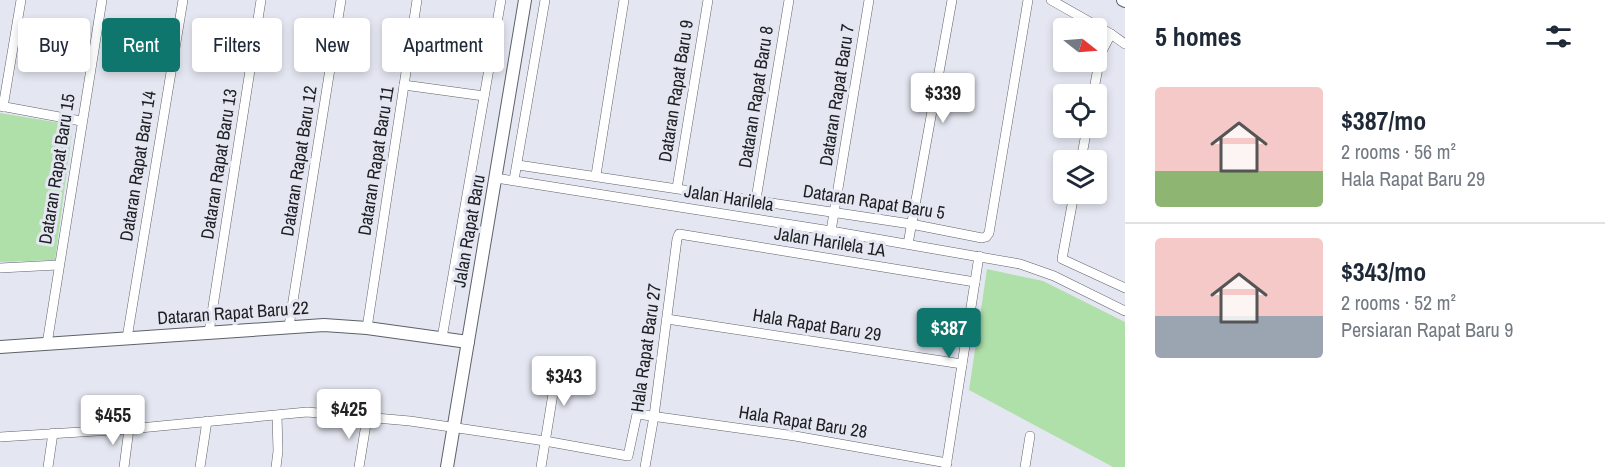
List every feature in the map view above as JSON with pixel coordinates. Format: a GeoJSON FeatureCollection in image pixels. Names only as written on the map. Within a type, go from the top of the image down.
{"type":"FeatureCollection","features":[{"type":"Feature","properties":{"kind":"street"},"geometry":{"type":"LineString","coordinates":[[21,0],[2,107],[81,121]]}},
{"type":"Feature","properties":{"kind":"street","name":"Dataran Rapat Baru 15"},"geometry":{"type":"LineString","coordinates":[[47,344],[102,0]]}},
{"type":"Feature","properties":{"kind":"street","name":"Dataran Rapat Baru 14"},"geometry":{"type":"LineString","coordinates":[[127,338],[183,0]]}},
{"type":"Feature","properties":{"kind":"street","name":"Dataran Rapat Baru 13"},"geometry":{"type":"LineString","coordinates":[[209,332],[261,0]]}},
{"type":"Feature","properties":{"kind":"street","name":"Dataran Rapat Baru 12"},"geometry":{"type":"LineString","coordinates":[[289,326],[341,0]]}},
{"type":"Feature","properties":{"kind":"street","name":"Dataran Rapat Baru 11"},"geometry":{"type":"LineString","coordinates":[[367,328],[417,0]]}},
{"type":"Feature","properties":{"kind":"street"},"geometry":{"type":"LineString","coordinates":[[442,338],[501,0]]}},
{"type":"Feature","properties":{"kind":"street","name":"Jalan Rapat Baru"},"geometry":{"type":"LineString","coordinates":[[447,467],[525,0]]}},
{"type":"Feature","properties":{"kind":"street","name":"Jalan Rapat Baru"},"geometry":{"type":"LineString","coordinates":[[514,180],[545,0]]}},
{"type":"Feature","properties":{"kind":"street"},"geometry":{"type":"LineString","coordinates":[[596,175],[624,0]]}},
{"type":"Feature","properties":{"kind":"street","name":"Dataran Rapat Baru 9"},"geometry":{"type":"LineString","coordinates":[[677,188],[708,0]]}},
{"type":"Feature","properties":{"kind":"street","name":"Dataran Rapat Baru 8"},"geometry":{"type":"LineString","coordinates":[[756,200],[789,0]]}},
{"type":"Feature","properties":{"kind":"street","name":"Dataran Rapat Baru 7"},"geometry":{"type":"LineString","coordinates":[[831,231],[869,0]]}},
{"type":"Feature","properties":{"kind":"street"},"geometry":{"type":"LineString","coordinates":[[908,244],[952,0]]}},
{"type":"Feature","properties":{"kind":"street","name":"Dataran Rapat Baru 5"},"geometry":{"type":"LineString","coordinates":[[518,165],[596,175],[986,237],[989,233],[1028,0]]}},
{"type":"Feature","properties":{"kind":"street"},"geometry":{"type":"LineString","coordinates":[[1051,0],[1125,44]]}},
{"type":"Feature","properties":{"kind":"street"},"geometry":{"type":"LineString","coordinates":[[1095,84],[1101,53],[1111,34]]}},
{"type":"Feature","properties":{"kind":"street"},"geometry":{"type":"LineString","coordinates":[[404,85],[484,96]]}},
{"type":"Feature","properties":{"kind":"street","name":"Jalan Harilela"},"geometry":{"type":"LineString","coordinates":[[496,178],[831,231],[1020,264],[1054,276],[1125,311]]}},
{"type":"Feature","properties":{"kind":"street"},"geometry":{"type":"LineString","coordinates":[[1072,204],[1062,259],[1125,288]]}},
{"type":"Feature","properties":{"kind":"street","name":"Jalan Harilela 1A"},"geometry":{"type":"LineString","coordinates":[[679,234],[975,282]]}},
{"type":"Feature","properties":{"kind":"street","name":"Hala Rapat Baru 27"},"geometry":{"type":"LineString","coordinates":[[645,467],[679,234]]}},
{"type":"Feature","properties":{"kind":"street"},"geometry":{"type":"LineString","coordinates":[[947,465],[979,256]]}},
{"type":"Feature","properties":{"kind":"street"},"geometry":{"type":"LineString","coordinates":[[0,268],[58,266]]}},
{"type":"Feature","properties":{"kind":"street","name":"Hala Rapat Baru 29"},"geometry":{"type":"LineString","coordinates":[[667,319],[962,364]]}},
{"type":"Feature","properties":{"kind":"street","name":"Dataran Rapat Baru 22"},"geometry":{"type":"LineString","coordinates":[[0,347],[324,325],[367,328],[468,342]]}},
{"type":"Feature","properties":{"kind":"street"},"geometry":{"type":"LineString","coordinates":[[541,467],[556,369]]}},
{"type":"Feature","properties":{"kind":"street"},"geometry":{"type":"LineString","coordinates":[[0,437],[129,429],[307,412],[454,427],[628,456]]}},
{"type":"Feature","properties":{"kind":"street"},"geometry":{"type":"LineString","coordinates":[[627,467],[636,416],[640,414],[654,416]]}},
{"type":"Feature","properties":{"kind":"street"},"geometry":{"type":"LineString","coordinates":[[276,467],[277,416]]}},
{"type":"Feature","properties":{"kind":"street","name":"Hala Rapat Baru 28"},"geometry":{"type":"LineString","coordinates":[[654,416],[795,436],[947,465]]}},
{"type":"Feature","properties":{"kind":"street"},"geometry":{"type":"LineString","coordinates":[[359,467],[367,418]]}},
{"type":"Feature","properties":{"kind":"street"},"geometry":{"type":"LineString","coordinates":[[200,467],[207,421]]}},
{"type":"Feature","properties":{"kind":"street"},"geometry":{"type":"LineString","coordinates":[[124,467],[129,429]]}},
{"type":"Feature","properties":{"kind":"street"},"geometry":{"type":"LineString","coordinates":[[48,467],[53,433]]}},
{"type":"Feature","properties":{"kind":"street"},"geometry":{"type":"LineString","coordinates":[[1025,467],[1030,436]]}},
{"type":"Feature","properties":{"kind":"green space"},"geometry":{"type":"Polygon","coordinates":[[[0,113],[73,125],[55,260],[0,262],[0,113]]]}},
{"type":"Feature","properties":{"kind":"green space"},"geometry":{"type":"Polygon","coordinates":[[[987,269],[1043,281],[1125,322],[1125,467],[1113,467],[969,390],[987,269]]]}}]}
